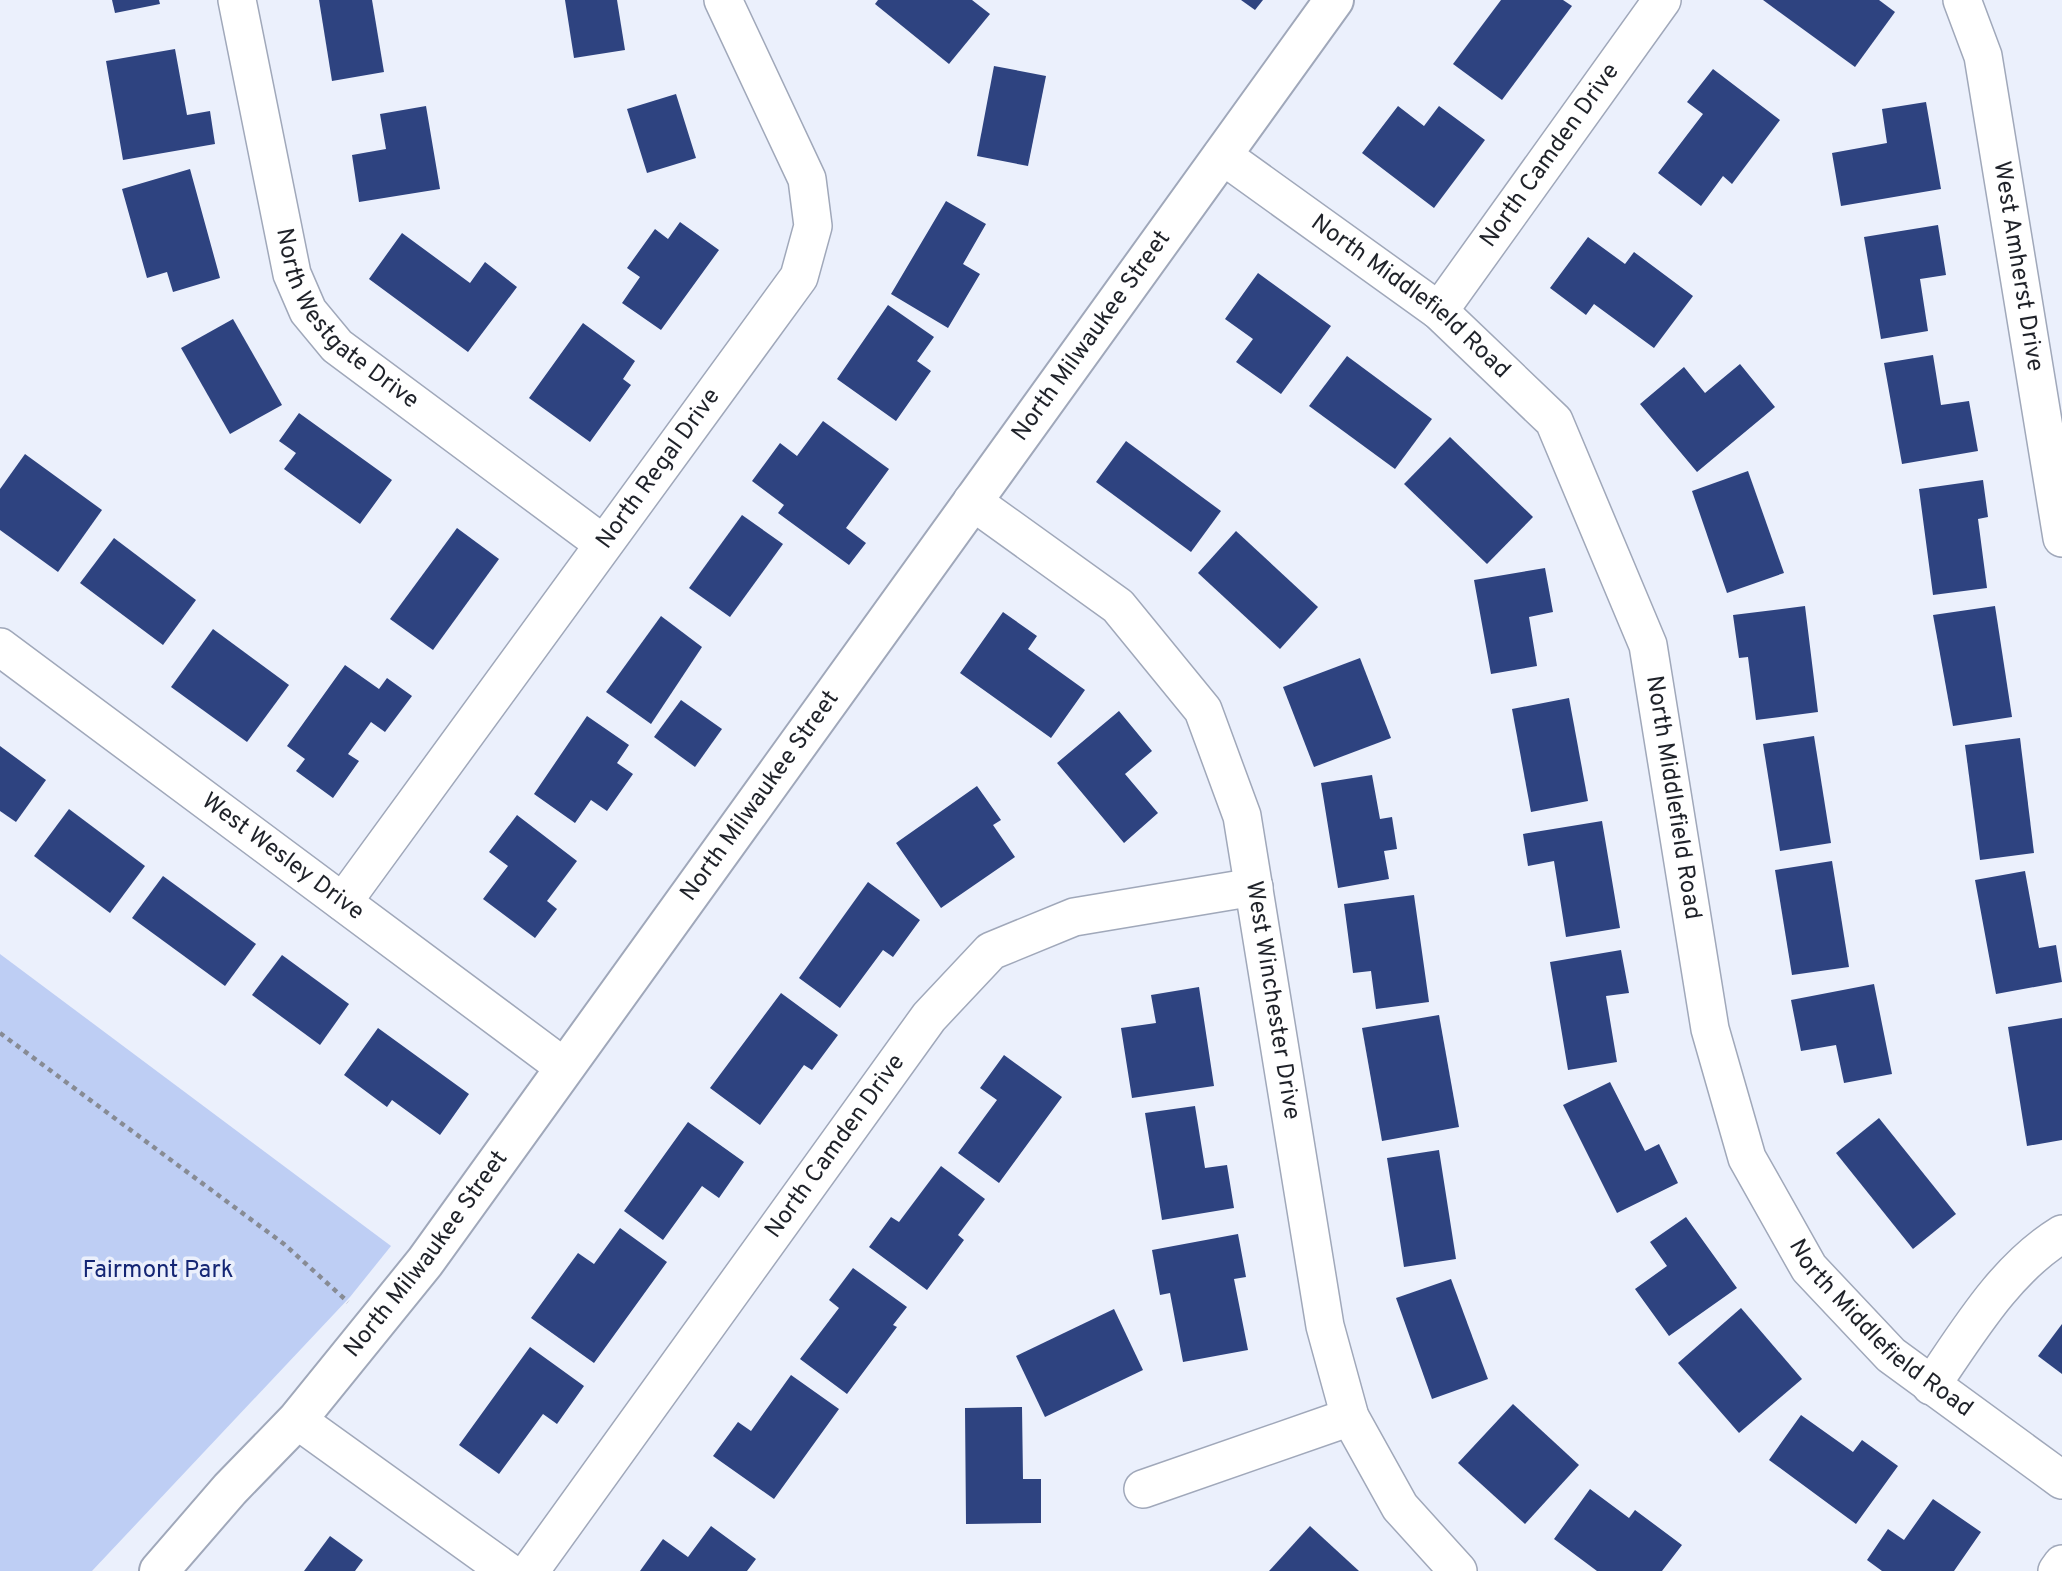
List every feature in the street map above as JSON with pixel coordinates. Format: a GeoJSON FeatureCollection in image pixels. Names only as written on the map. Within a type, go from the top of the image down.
{"type":"FeatureCollection","features":[{"type":"Feature","properties":{"kind":"main road","name":"North Milwaukee Street"},"geometry":{"type":"LineString","coordinates":[[159,1571],[230,1489],[297,1420],[425,1262],[1334,0]]}},
{"type":"Feature","properties":{"kind":"street","name":"North Westgate Drive"},"geometry":{"type":"LineString","coordinates":[[237,0],[292,274],[308,310],[337,346],[602,543]]}},
{"type":"Feature","properties":{"kind":"street","name":"North Regal Drive"},"geometry":{"type":"LineString","coordinates":[[343,902],[799,276],[813,226],[807,179],[723,0]]}},
{"type":"Feature","properties":{"kind":"street","name":"North Camden Drive"},"geometry":{"type":"LineString","coordinates":[[1439,311],[1662,0]]}},
{"type":"Feature","properties":{"kind":"street","name":"West Amherst Drive"},"geometry":{"type":"LineString","coordinates":[[1962,0],[1983,56],[2062,537]]}},
{"type":"Feature","properties":{"kind":"street","name":"North Middlefield Road"},"geometry":{"type":"LineString","coordinates":[[1222,155],[1439,311],[1554,421],[1648,645],[1710,1029],[1747,1158],[1809,1268],[1891,1355],[2062,1480]]}},
{"type":"Feature","properties":{"kind":"street","name":"West Winchester Drive"},"geometry":{"type":"LineString","coordinates":[[972,501],[1118,606],[1203,710],[1242,816],[1325,1326],[1350,1417],[1400,1507],[1458,1571]]}},
{"type":"Feature","properties":{"kind":"street","name":"West Wesley Drive"},"geometry":{"type":"LineString","coordinates":[[0,647],[564,1067]]}},
{"type":"Feature","properties":{"kind":"street","name":"North Camden Drive"},"geometry":{"type":"LineString","coordinates":[[530,1571],[929,1017],[991,951],[1074,917],[1254,887]]}},
{"type":"Feature","properties":{"kind":"street"},"geometry":{"type":"LineString","coordinates":[[1931,1386],[1996,1294],[2045,1245],[2062,1234]]}},
{"type":"Feature","properties":{"kind":"street"},"geometry":{"type":"LineString","coordinates":[[1143,1489],[1350,1417]]}},
{"type":"Feature","properties":{"kind":"street"},"geometry":{"type":"LineString","coordinates":[[297,1420],[508,1571]]}},
{"type":"Feature","properties":{"kind":"street"},"geometry":{"type":"LineString","coordinates":[[2057,1571],[2062,1564]]}},
{"type":"Feature","properties":{"kind":"path"},"geometry":{"type":"LineString","coordinates":[[0,1033],[284,1244],[351,1305]]}},
{"type":"Feature","properties":{"kind":"green space","name":"Fairmont Park"},"geometry":{"type":"Polygon","coordinates":[[[0,954],[391,1246],[350,1297],[92,1571],[0,1571],[0,954]]]}},
{"type":"Feature","properties":{"kind":"building"},"geometry":{"type":"Polygon","coordinates":[[[112,0],[159,0],[160,4],[115,13],[112,0]]]}},
{"type":"Feature","properties":{"kind":"building"},"geometry":{"type":"Polygon","coordinates":[[[319,0],[372,0],[384,72],[332,81],[319,0]]]}},
{"type":"Feature","properties":{"kind":"building"},"geometry":{"type":"Polygon","coordinates":[[[565,0],[617,0],[625,50],[574,58],[565,0]]]}},
{"type":"Feature","properties":{"kind":"building"},"geometry":{"type":"Polygon","coordinates":[[[878,0],[972,0],[990,14],[949,64],[875,4],[878,0]]]}},
{"type":"Feature","properties":{"kind":"building"},"geometry":{"type":"Polygon","coordinates":[[[1241,0],[1263,0],[1255,10],[1241,0]]]}},
{"type":"Feature","properties":{"kind":"building"},"geometry":{"type":"Polygon","coordinates":[[[1501,0],[1563,0],[1572,6],[1502,100],[1453,64],[1501,0]]]}},
{"type":"Feature","properties":{"kind":"building"},"geometry":{"type":"Polygon","coordinates":[[[1763,0],[1879,0],[1895,12],[1855,67],[1763,0]]]}},
{"type":"Feature","properties":{"kind":"building"},"geometry":{"type":"Polygon","coordinates":[[[175,49],[187,115],[210,111],[215,144],[123,160],[106,61],[175,49]]]}},
{"type":"Feature","properties":{"kind":"building"},"geometry":{"type":"Polygon","coordinates":[[[994,66],[1046,76],[1028,166],[977,156],[994,66]]]}},
{"type":"Feature","properties":{"kind":"building"},"geometry":{"type":"Polygon","coordinates":[[[1713,69],[1780,120],[1732,184],[1723,176],[1701,206],[1658,173],[1703,114],[1687,102],[1713,69]]]}},
{"type":"Feature","properties":{"kind":"building"},"geometry":{"type":"Polygon","coordinates":[[[676,94],[696,158],[647,173],[627,109],[676,94]]]}},
{"type":"Feature","properties":{"kind":"building"},"geometry":{"type":"Polygon","coordinates":[[[1926,102],[1941,189],[1841,206],[1832,153],[1887,143],[1882,109],[1926,102]]]}},
{"type":"Feature","properties":{"kind":"building"},"geometry":{"type":"Polygon","coordinates":[[[426,106],[440,189],[359,202],[352,155],[386,149],[380,114],[426,106]]]}},
{"type":"Feature","properties":{"kind":"building"},"geometry":{"type":"Polygon","coordinates":[[[1398,106],[1424,126],[1439,106],[1485,140],[1434,208],[1362,153],[1398,106]]]}},
{"type":"Feature","properties":{"kind":"building"},"geometry":{"type":"Polygon","coordinates":[[[190,169],[220,278],[173,292],[167,272],[147,278],[122,189],[190,169]]]}},
{"type":"Feature","properties":{"kind":"building"},"geometry":{"type":"Polygon","coordinates":[[[946,201],[986,224],[963,264],[980,274],[948,328],[891,294],[946,201]]]}},
{"type":"Feature","properties":{"kind":"building"},"geometry":{"type":"Polygon","coordinates":[[[680,222],[719,250],[661,330],[622,303],[640,277],[627,268],[655,229],[668,239],[680,222]]]}},
{"type":"Feature","properties":{"kind":"building"},"geometry":{"type":"Polygon","coordinates":[[[1938,225],[1946,275],[1920,279],[1928,331],[1881,339],[1864,237],[1938,225]]]}},
{"type":"Feature","properties":{"kind":"building"},"geometry":{"type":"Polygon","coordinates":[[[402,233],[470,283],[485,262],[517,287],[468,352],[369,279],[402,233]]]}},
{"type":"Feature","properties":{"kind":"building"},"geometry":{"type":"Polygon","coordinates":[[[1588,237],[1625,264],[1634,252],[1693,296],[1654,348],[1594,304],[1586,315],[1550,288],[1588,237]]]}},
{"type":"Feature","properties":{"kind":"building"},"geometry":{"type":"Polygon","coordinates":[[[1258,273],[1331,326],[1281,394],[1236,362],[1253,339],[1225,319],[1258,273]]]}},
{"type":"Feature","properties":{"kind":"building"},"geometry":{"type":"Polygon","coordinates":[[[888,305],[934,337],[917,361],[931,371],[896,421],[837,379],[888,305]]]}},
{"type":"Feature","properties":{"kind":"building"},"geometry":{"type":"Polygon","coordinates":[[[233,319],[282,405],[230,434],[181,348],[233,319]]]}},
{"type":"Feature","properties":{"kind":"building"},"geometry":{"type":"Polygon","coordinates":[[[583,323],[635,361],[623,379],[631,385],[590,442],[529,398],[583,323]]]}},
{"type":"Feature","properties":{"kind":"building"},"geometry":{"type":"Polygon","coordinates":[[[1933,355],[1941,405],[1969,401],[1978,451],[1902,464],[1884,363],[1933,355]]]}},
{"type":"Feature","properties":{"kind":"building"},"geometry":{"type":"Polygon","coordinates":[[[1347,356],[1432,419],[1395,469],[1309,406],[1347,356]]]}},
{"type":"Feature","properties":{"kind":"building"},"geometry":{"type":"Polygon","coordinates":[[[1740,364],[1775,407],[1697,472],[1640,404],[1684,367],[1705,393],[1740,364]]]}},
{"type":"Feature","properties":{"kind":"building"},"geometry":{"type":"Polygon","coordinates":[[[299,413],[392,480],[360,524],[284,469],[296,453],[279,441],[299,413]]]}},
{"type":"Feature","properties":{"kind":"building"},"geometry":{"type":"Polygon","coordinates":[[[823,421],[889,469],[846,528],[866,543],[849,565],[778,513],[784,505],[752,481],[780,443],[797,456],[823,421]]]}},
{"type":"Feature","properties":{"kind":"building"},"geometry":{"type":"Polygon","coordinates":[[[1450,437],[1533,517],[1487,564],[1404,484],[1450,437]]]}},
{"type":"Feature","properties":{"kind":"building"},"geometry":{"type":"Polygon","coordinates":[[[1126,441],[1221,511],[1191,552],[1096,482],[1126,441]]]}},
{"type":"Feature","properties":{"kind":"building"},"geometry":{"type":"Polygon","coordinates":[[[25,454],[102,510],[58,572],[0,530],[0,489],[25,454]]]}},
{"type":"Feature","properties":{"kind":"building"},"geometry":{"type":"Polygon","coordinates":[[[1748,471],[1784,573],[1727,593],[1692,491],[1748,471]]]}},
{"type":"Feature","properties":{"kind":"building"},"geometry":{"type":"Polygon","coordinates":[[[1983,480],[1988,517],[1978,519],[1987,588],[1933,595],[1919,489],[1983,480]]]}},
{"type":"Feature","properties":{"kind":"building"},"geometry":{"type":"Polygon","coordinates":[[[742,515],[783,544],[730,617],[689,588],[742,515]]]}},
{"type":"Feature","properties":{"kind":"building"},"geometry":{"type":"Polygon","coordinates":[[[457,528],[499,559],[433,650],[390,619],[457,528]]]}},
{"type":"Feature","properties":{"kind":"building"},"geometry":{"type":"Polygon","coordinates":[[[1236,531],[1318,607],[1280,649],[1198,573],[1236,531]]]}},
{"type":"Feature","properties":{"kind":"building"},"geometry":{"type":"Polygon","coordinates":[[[114,538],[196,600],[163,645],[80,583],[114,538]]]}},
{"type":"Feature","properties":{"kind":"building"},"geometry":{"type":"Polygon","coordinates":[[[1545,568],[1553,612],[1529,617],[1537,666],[1491,674],[1474,580],[1545,568]]]}},
{"type":"Feature","properties":{"kind":"building"},"geometry":{"type":"Polygon","coordinates":[[[1805,606],[1818,712],[1756,720],[1748,657],[1739,658],[1733,615],[1805,606]]]}},
{"type":"Feature","properties":{"kind":"building"},"geometry":{"type":"Polygon","coordinates":[[[1995,606],[2012,717],[1953,726],[1933,615],[1995,606]]]}},
{"type":"Feature","properties":{"kind":"building"},"geometry":{"type":"Polygon","coordinates":[[[1003,612],[1037,636],[1028,649],[1085,690],[1051,738],[960,673],[1003,612]]]}},
{"type":"Feature","properties":{"kind":"building"},"geometry":{"type":"Polygon","coordinates":[[[661,616],[702,647],[651,724],[606,692],[661,616]]]}},
{"type":"Feature","properties":{"kind":"building"},"geometry":{"type":"Polygon","coordinates":[[[213,629],[289,685],[247,742],[171,687],[213,629]]]}},
{"type":"Feature","properties":{"kind":"building"},"geometry":{"type":"Polygon","coordinates":[[[1360,658],[1391,738],[1314,767],[1283,687],[1360,658]]]}},
{"type":"Feature","properties":{"kind":"building"},"geometry":{"type":"Polygon","coordinates":[[[345,665],[379,689],[387,678],[412,696],[385,732],[371,722],[348,754],[359,761],[333,798],[296,771],[305,759],[287,746],[345,665]]]}},
{"type":"Feature","properties":{"kind":"building"},"geometry":{"type":"Polygon","coordinates":[[[1569,698],[1588,801],[1531,812],[1512,709],[1569,698]]]}},
{"type":"Feature","properties":{"kind":"building"},"geometry":{"type":"Polygon","coordinates":[[[681,700],[722,729],[695,767],[654,737],[681,700]]]}},
{"type":"Feature","properties":{"kind":"building"},"geometry":{"type":"Polygon","coordinates":[[[1119,711],[1152,751],[1125,774],[1158,813],[1124,843],[1057,763],[1119,711]]]}},
{"type":"Feature","properties":{"kind":"building"},"geometry":{"type":"Polygon","coordinates":[[[587,716],[629,745],[617,763],[633,774],[607,811],[591,800],[575,823],[534,794],[587,716]]]}},
{"type":"Feature","properties":{"kind":"building"},"geometry":{"type":"Polygon","coordinates":[[[1814,736],[1831,843],[1780,851],[1763,744],[1814,736]]]}},
{"type":"Feature","properties":{"kind":"building"},"geometry":{"type":"Polygon","coordinates":[[[2020,738],[2034,853],[1980,860],[1965,745],[2020,738]]]}},
{"type":"Feature","properties":{"kind":"building"},"geometry":{"type":"Polygon","coordinates":[[[0,746],[46,780],[16,822],[0,811],[0,746]]]}},
{"type":"Feature","properties":{"kind":"building"},"geometry":{"type":"Polygon","coordinates":[[[1372,775],[1380,819],[1392,817],[1397,849],[1384,851],[1389,879],[1338,888],[1321,783],[1372,775]]]}},
{"type":"Feature","properties":{"kind":"building"},"geometry":{"type":"Polygon","coordinates":[[[977,786],[1001,820],[993,825],[1015,857],[941,908],[896,843],[977,786]]]}},
{"type":"Feature","properties":{"kind":"building"},"geometry":{"type":"Polygon","coordinates":[[[69,809],[145,866],[110,913],[34,856],[69,809]]]}},
{"type":"Feature","properties":{"kind":"building"},"geometry":{"type":"Polygon","coordinates":[[[517,815],[577,861],[547,901],[557,909],[535,938],[483,899],[508,866],[489,852],[517,815]]]}},
{"type":"Feature","properties":{"kind":"building"},"geometry":{"type":"Polygon","coordinates":[[[1602,821],[1620,928],[1566,937],[1554,861],[1528,866],[1523,834],[1602,821]]]}},
{"type":"Feature","properties":{"kind":"building"},"geometry":{"type":"Polygon","coordinates":[[[1832,861],[1849,967],[1792,975],[1775,870],[1832,861]]]}},
{"type":"Feature","properties":{"kind":"building"},"geometry":{"type":"Polygon","coordinates":[[[2025,871],[2039,948],[2056,945],[2062,982],[1996,994],[1975,880],[2025,871]]]}},
{"type":"Feature","properties":{"kind":"building"},"geometry":{"type":"Polygon","coordinates":[[[163,876],[256,944],[225,986],[132,918],[163,876]]]}},
{"type":"Feature","properties":{"kind":"building"},"geometry":{"type":"Polygon","coordinates":[[[868,882],[920,920],[893,957],[883,950],[840,1008],[799,978],[868,882]]]}},
{"type":"Feature","properties":{"kind":"building"},"geometry":{"type":"Polygon","coordinates":[[[1414,895],[1429,1002],[1376,1009],[1371,971],[1353,973],[1344,904],[1414,895]]]}},
{"type":"Feature","properties":{"kind":"building"},"geometry":{"type":"Polygon","coordinates":[[[1621,950],[1629,993],[1606,996],[1617,1062],[1568,1070],[1550,962],[1621,950]]]}},
{"type":"Feature","properties":{"kind":"building"},"geometry":{"type":"Polygon","coordinates":[[[282,955],[349,1004],[320,1045],[252,995],[282,955]]]}},
{"type":"Feature","properties":{"kind":"building"},"geometry":{"type":"Polygon","coordinates":[[[1874,984],[1892,1074],[1844,1083],[1836,1045],[1801,1051],[1791,1000],[1874,984]]]}},
{"type":"Feature","properties":{"kind":"building"},"geometry":{"type":"Polygon","coordinates":[[[1199,987],[1214,1086],[1132,1098],[1121,1028],[1156,1023],[1151,995],[1199,987]]]}},
{"type":"Feature","properties":{"kind":"building"},"geometry":{"type":"Polygon","coordinates":[[[781,993],[838,1035],[812,1070],[804,1065],[760,1125],[710,1088],[781,993]]]}},
{"type":"Feature","properties":{"kind":"building"},"geometry":{"type":"Polygon","coordinates":[[[1439,1015],[1459,1127],[1382,1141],[1362,1028],[1439,1015]]]}},
{"type":"Feature","properties":{"kind":"building"},"geometry":{"type":"Polygon","coordinates":[[[2062,1018],[2062,1140],[2027,1146],[2008,1027],[2062,1018]]]}},
{"type":"Feature","properties":{"kind":"building"},"geometry":{"type":"Polygon","coordinates":[[[378,1028],[469,1094],[440,1135],[392,1100],[387,1107],[344,1075],[378,1028]]]}},
{"type":"Feature","properties":{"kind":"building"},"geometry":{"type":"Polygon","coordinates":[[[1004,1055],[1062,1097],[999,1183],[958,1153],[997,1100],[980,1088],[1004,1055]]]}},
{"type":"Feature","properties":{"kind":"building"},"geometry":{"type":"Polygon","coordinates":[[[1610,1082],[1645,1151],[1659,1144],[1678,1183],[1617,1213],[1563,1105],[1610,1082]]]}},
{"type":"Feature","properties":{"kind":"building"},"geometry":{"type":"Polygon","coordinates":[[[1195,1106],[1205,1168],[1227,1165],[1234,1208],[1162,1220],[1145,1113],[1195,1106]]]}},
{"type":"Feature","properties":{"kind":"building"},"geometry":{"type":"Polygon","coordinates":[[[1879,1118],[1956,1214],[1913,1249],[1836,1153],[1879,1118]]]}},
{"type":"Feature","properties":{"kind":"building"},"geometry":{"type":"Polygon","coordinates":[[[688,1122],[744,1162],[719,1198],[702,1186],[663,1240],[624,1211],[688,1122]]]}},
{"type":"Feature","properties":{"kind":"building"},"geometry":{"type":"Polygon","coordinates":[[[1439,1150],[1456,1259],[1404,1267],[1387,1158],[1439,1150]]]}},
{"type":"Feature","properties":{"kind":"building"},"geometry":{"type":"Polygon","coordinates":[[[941,1166],[985,1199],[958,1235],[964,1240],[927,1290],[869,1247],[891,1217],[899,1222],[941,1166]]]}},
{"type":"Feature","properties":{"kind":"building"},"geometry":{"type":"Polygon","coordinates":[[[1686,1217],[1737,1288],[1669,1336],[1635,1289],[1667,1266],[1650,1242],[1686,1217]]]}},
{"type":"Feature","properties":{"kind":"building"},"geometry":{"type":"Polygon","coordinates":[[[620,1228],[667,1262],[594,1363],[531,1318],[578,1253],[594,1264],[620,1228]]]}},
{"type":"Feature","properties":{"kind":"building"},"geometry":{"type":"Polygon","coordinates":[[[1238,1234],[1246,1277],[1234,1279],[1248,1350],[1183,1362],[1170,1293],[1160,1295],[1152,1250],[1238,1234]]]}},
{"type":"Feature","properties":{"kind":"building"},"geometry":{"type":"Polygon","coordinates":[[[853,1268],[907,1307],[893,1325],[897,1327],[847,1394],[800,1359],[839,1308],[829,1300],[853,1268]]]}},
{"type":"Feature","properties":{"kind":"building"},"geometry":{"type":"Polygon","coordinates":[[[1451,1279],[1488,1379],[1432,1399],[1396,1298],[1451,1279]]]}},
{"type":"Feature","properties":{"kind":"building"},"geometry":{"type":"Polygon","coordinates":[[[1741,1308],[1802,1379],[1739,1433],[1678,1363],[1741,1308]]]}},
{"type":"Feature","properties":{"kind":"building"},"geometry":{"type":"Polygon","coordinates":[[[1114,1309],[1143,1370],[1045,1417],[1016,1356],[1114,1309]]]}},
{"type":"Feature","properties":{"kind":"building"},"geometry":{"type":"Polygon","coordinates":[[[2062,1324],[2062,1374],[2038,1356],[2062,1324]]]}},
{"type":"Feature","properties":{"kind":"building"},"geometry":{"type":"Polygon","coordinates":[[[530,1347],[584,1386],[557,1424],[543,1414],[499,1474],[459,1445],[530,1347]]]}},
{"type":"Feature","properties":{"kind":"building"},"geometry":{"type":"Polygon","coordinates":[[[791,1375],[839,1409],[774,1499],[713,1456],[738,1422],[751,1431],[791,1375]]]}},
{"type":"Feature","properties":{"kind":"building"},"geometry":{"type":"Polygon","coordinates":[[[1513,1404],[1579,1465],[1525,1524],[1458,1463],[1513,1404]]]}},
{"type":"Feature","properties":{"kind":"building"},"geometry":{"type":"Polygon","coordinates":[[[1022,1407],[1023,1479],[1041,1479],[1041,1523],[966,1524],[965,1408],[1022,1407]]]}},
{"type":"Feature","properties":{"kind":"building"},"geometry":{"type":"Polygon","coordinates":[[[1801,1415],[1853,1452],[1862,1440],[1898,1466],[1856,1524],[1769,1460],[1801,1415]]]}},
{"type":"Feature","properties":{"kind":"building"},"geometry":{"type":"Polygon","coordinates":[[[1590,1489],[1629,1518],[1635,1510],[1682,1545],[1662,1571],[1597,1571],[1554,1539],[1590,1489]]]}},
{"type":"Feature","properties":{"kind":"building"},"geometry":{"type":"Polygon","coordinates":[[[1933,1499],[1981,1532],[1954,1571],[1882,1571],[1867,1560],[1888,1529],[1904,1540],[1933,1499]]]}},
{"type":"Feature","properties":{"kind":"building"},"geometry":{"type":"Polygon","coordinates":[[[711,1526],[756,1559],[747,1571],[640,1571],[663,1539],[688,1557],[711,1526]]]}},
{"type":"Feature","properties":{"kind":"building"},"geometry":{"type":"Polygon","coordinates":[[[1310,1526],[1359,1571],[1269,1571],[1310,1526]]]}},
{"type":"Feature","properties":{"kind":"building"},"geometry":{"type":"Polygon","coordinates":[[[330,1536],[363,1560],[355,1571],[304,1571],[330,1536]]]}}]}
